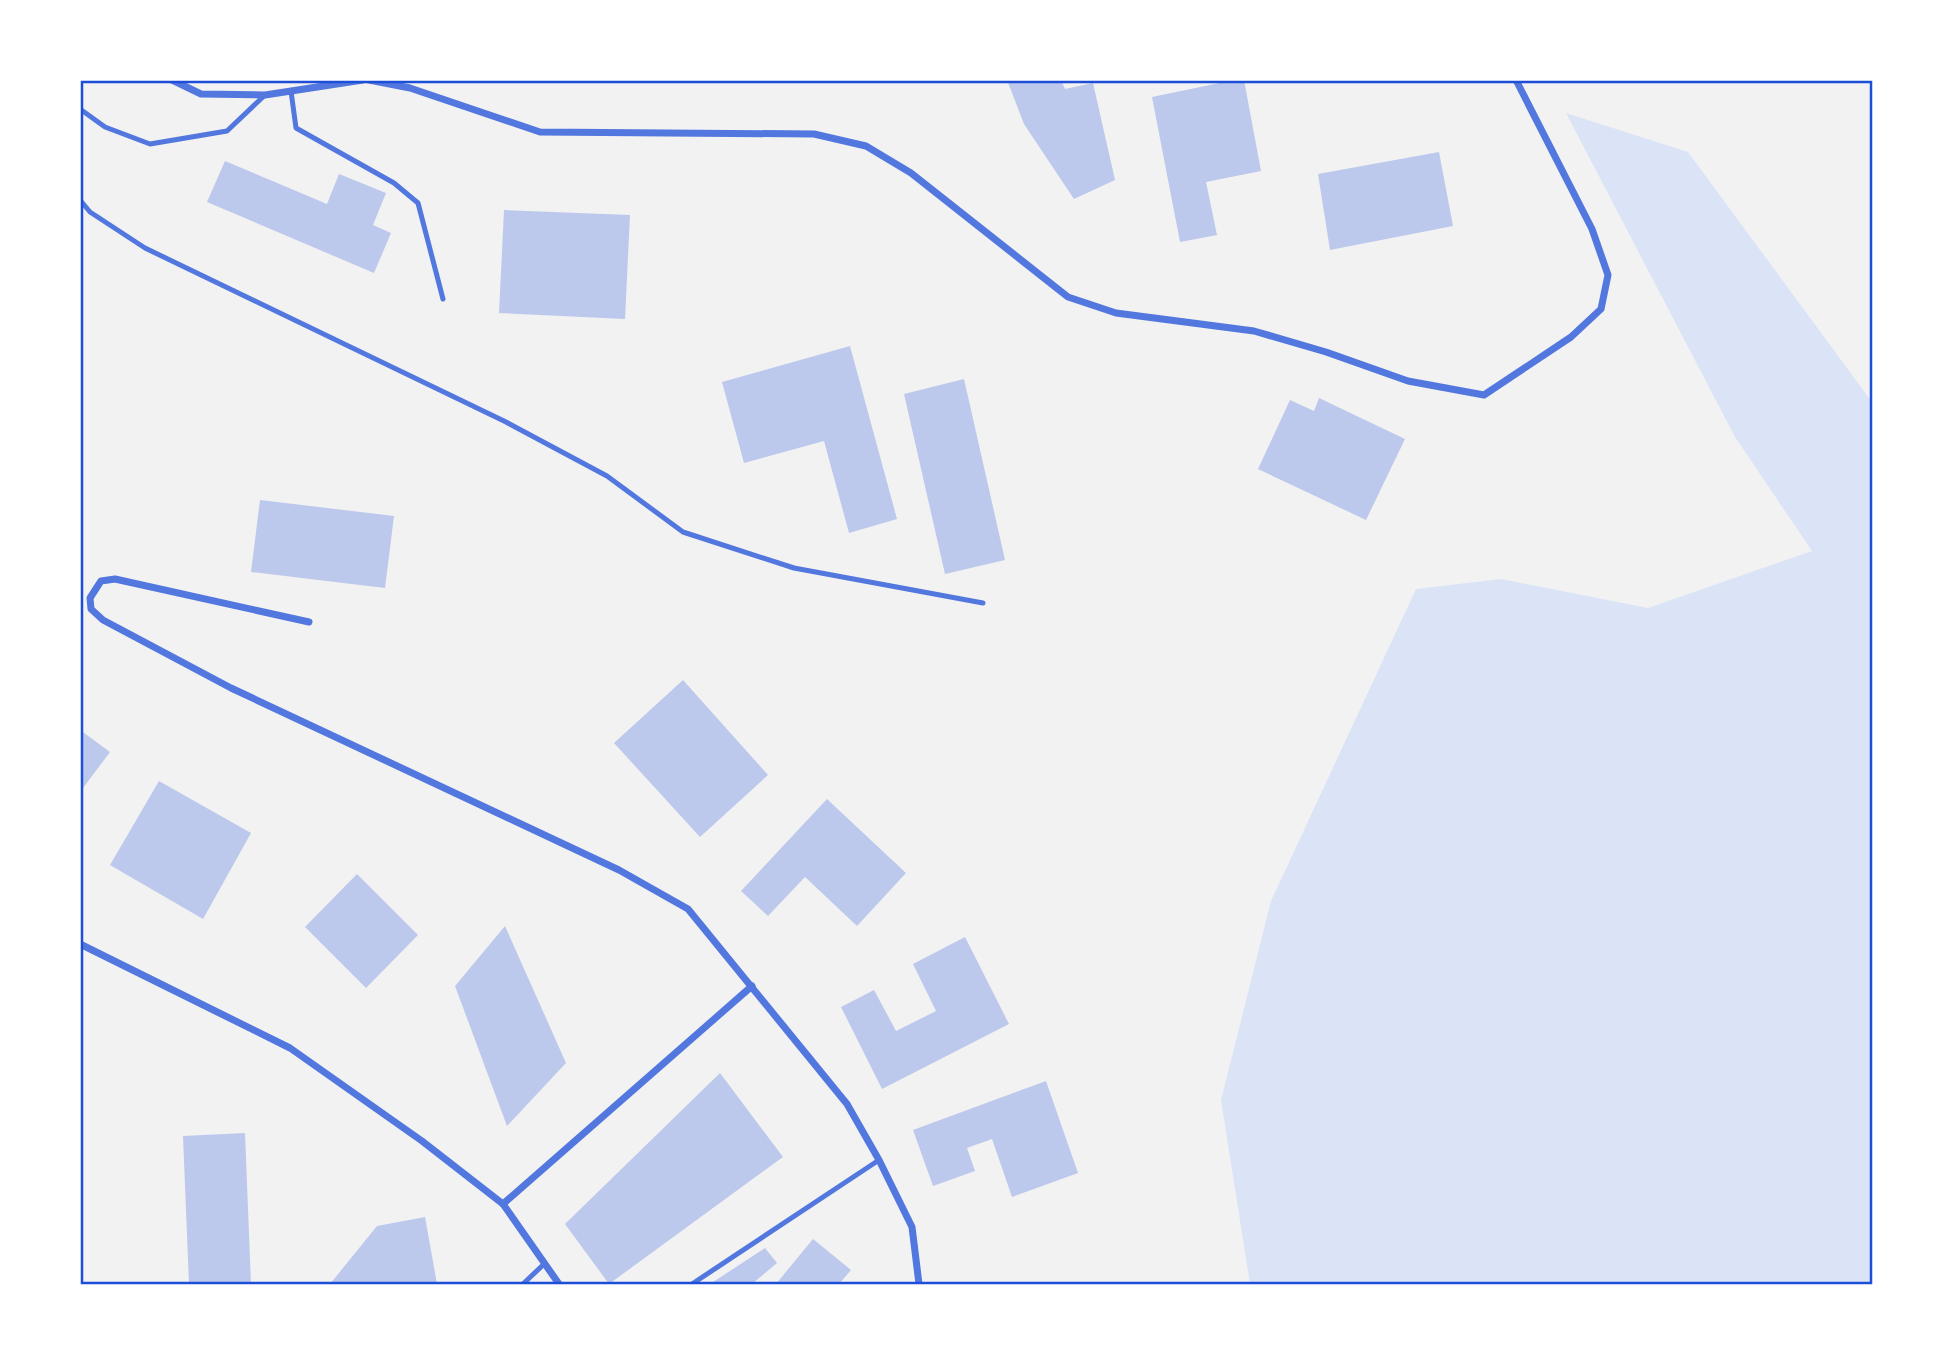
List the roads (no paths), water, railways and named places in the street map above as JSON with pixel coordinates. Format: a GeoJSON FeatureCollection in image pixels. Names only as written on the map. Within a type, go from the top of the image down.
{"type":"FeatureCollection","features":[{"type":"Feature","properties":{"kind":"street"},"geometry":{"type":"LineString","coordinates":[[172,80],[201,94],[265,95],[363,80]]}},
{"type":"Feature","properties":{"kind":"street"},"geometry":{"type":"LineString","coordinates":[[369,80],[410,88],[540,132],[814,134],[866,146],[911,173],[1068,297],[1116,313],[1254,331],[1326,352],[1408,381],[1484,395],[1571,337],[1601,309],[1608,275],[1592,229],[1517,80]]}},
{"type":"Feature","properties":{"kind":"street"},"geometry":{"type":"LineString","coordinates":[[309,622],[115,579],[101,581],[90,598],[92,610],[103,620],[231,688],[619,870],[688,909],[847,1104],[879,1160],[912,1227],[919,1284]]}},
{"type":"Feature","properties":{"kind":"street"},"geometry":{"type":"LineString","coordinates":[[80,944],[290,1048],[422,1140],[503,1203],[559,1284]]}},
{"type":"Feature","properties":{"kind":"street"},"geometry":{"type":"LineString","coordinates":[[503,1203],[752,986]]}},
{"type":"Feature","properties":{"kind":"lane"},"geometry":{"type":"LineString","coordinates":[[290,91],[296,128],[394,183],[418,203],[443,299]]}},
{"type":"Feature","properties":{"kind":"lane"},"geometry":{"type":"LineString","coordinates":[[80,109],[105,127],[150,144],[227,131],[265,95]]}},
{"type":"Feature","properties":{"kind":"lane"},"geometry":{"type":"LineString","coordinates":[[80,200],[90,212],[145,248],[504,421],[607,476],[682,532],[794,568],[983,603]]}},
{"type":"Feature","properties":{"kind":"lane"},"geometry":{"type":"LineString","coordinates":[[692,1284],[879,1160]]}},
{"type":"Feature","properties":{"kind":"lane"},"geometry":{"type":"LineString","coordinates":[[523,1284],[544,1264]]}}]}
